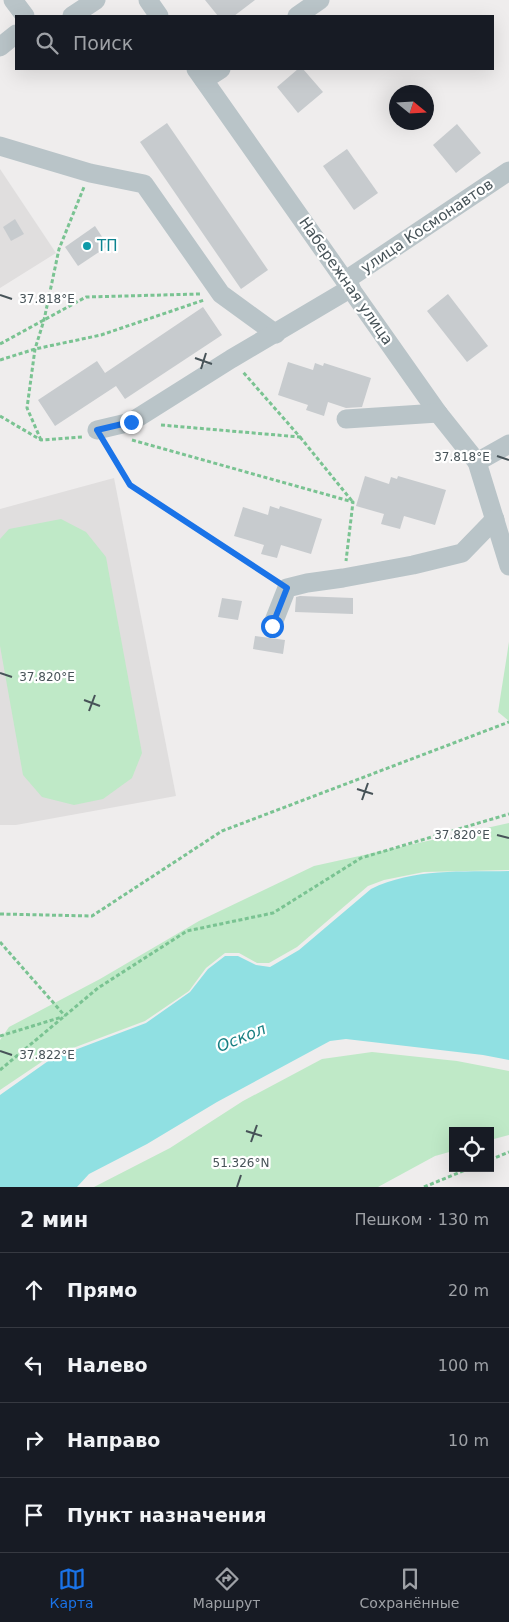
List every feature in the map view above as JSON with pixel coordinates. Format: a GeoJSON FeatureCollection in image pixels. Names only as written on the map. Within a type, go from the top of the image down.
{"type":"FeatureCollection","features":[{"type":"Feature","properties":{"kind":"street"},"geometry":{"type":"LineString","coordinates":[[13,0],[24,15]]}},
{"type":"Feature","properties":{"kind":"street"},"geometry":{"type":"LineString","coordinates":[[74,15],[96,0]]}},
{"type":"Feature","properties":{"kind":"street"},"geometry":{"type":"LineString","coordinates":[[148,0],[158,15]]}},
{"type":"Feature","properties":{"kind":"street"},"geometry":{"type":"LineString","coordinates":[[298,15],[320,0]]}},
{"type":"Feature","properties":{"kind":"street"},"geometry":{"type":"LineString","coordinates":[[0,47],[15,35]]}},
{"type":"Feature","properties":{"kind":"street"},"geometry":{"type":"LineString","coordinates":[[200,74],[217,70]]}},
{"type":"Feature","properties":{"kind":"street","name":"Набережная улица"},"geometry":{"type":"LineString","coordinates":[[200,74],[438,413],[477,462]]}},
{"type":"Feature","properties":{"kind":"street"},"geometry":{"type":"LineString","coordinates":[[0,146],[90,173],[144,184],[221,294],[276,334]]}},
{"type":"Feature","properties":{"kind":"street","name":"улица Космонавтов"},"geometry":{"type":"LineString","coordinates":[[97,430],[131,422],[231,359],[276,334],[509,171]]}},
{"type":"Feature","properties":{"kind":"street"},"geometry":{"type":"LineString","coordinates":[[346,419],[438,413]]}},
{"type":"Feature","properties":{"kind":"street"},"geometry":{"type":"LineString","coordinates":[[509,444],[477,462],[509,566]]}},
{"type":"Feature","properties":{"kind":"street"},"geometry":{"type":"LineString","coordinates":[[272,626],[287,588],[413,566],[462,553],[496,519]]}},
{"type":"Feature","properties":{"kind":"path"},"geometry":{"type":"LineString","coordinates":[[41,440],[27,408],[35,349],[44,320],[59,249],[90,173]]}},
{"type":"Feature","properties":{"kind":"path"},"geometry":{"type":"LineString","coordinates":[[0,344],[86,296],[221,294]]}},
{"type":"Feature","properties":{"kind":"path"},"geometry":{"type":"LineString","coordinates":[[0,360],[35,349],[100,336],[221,294]]}},
{"type":"Feature","properties":{"kind":"path"},"geometry":{"type":"LineString","coordinates":[[231,359],[300,437],[353,502],[343,578]]}},
{"type":"Feature","properties":{"kind":"path"},"geometry":{"type":"LineString","coordinates":[[0,416],[41,440],[81,438],[97,430],[130,485],[287,588]]}},
{"type":"Feature","properties":{"kind":"path"},"geometry":{"type":"LineString","coordinates":[[161,425],[300,437]]}},
{"type":"Feature","properties":{"kind":"path"},"geometry":{"type":"LineString","coordinates":[[126,438],[353,502]]}},
{"type":"Feature","properties":{"kind":"path"},"geometry":{"type":"LineString","coordinates":[[0,914],[92,916],[222,831],[509,722]]}},
{"type":"Feature","properties":{"kind":"path"},"geometry":{"type":"LineString","coordinates":[[0,1070],[98,988],[187,931],[273,913],[361,858],[509,814]]}},
{"type":"Feature","properties":{"kind":"path"},"geometry":{"type":"LineString","coordinates":[[0,942],[65,1016]]}},
{"type":"Feature","properties":{"kind":"path"},"geometry":{"type":"LineString","coordinates":[[0,1036],[65,1016]]}},
{"type":"Feature","properties":{"kind":"path"},"geometry":{"type":"LineString","coordinates":[[494,1158],[509,1152]]}},
{"type":"Feature","properties":{"kind":"path"},"geometry":{"type":"LineString","coordinates":[[424,1187],[460,1172]]}},
{"type":"Feature","properties":{"kind":"shaded area"},"geometry":{"type":"Polygon","coordinates":[[[0,169],[56,253],[0,288],[0,169]]]}},
{"type":"Feature","properties":{"kind":"shaded area"},"geometry":{"type":"Polygon","coordinates":[[[114,478],[176,796],[16,825],[0,825],[0,509],[114,478]]]}},
{"type":"Feature","properties":{"kind":"green space"},"geometry":{"type":"Polygon","coordinates":[[[61,519],[86,532],[106,557],[142,753],[132,778],[103,799],[74,805],[42,797],[23,775],[0,646],[0,539],[9,529],[61,519]]]}},
{"type":"Feature","properties":{"kind":"green space"},"geometry":{"type":"Polygon","coordinates":[[[509,642],[509,721],[498,712],[509,642]]]}},
{"type":"Feature","properties":{"kind":"green space"},"geometry":{"type":"Polygon","coordinates":[[[509,823],[509,870],[424,872],[384,880],[368,886],[297,947],[269,963],[257,963],[239,953],[225,953],[206,968],[189,991],[145,1021],[49,1057],[0,1090],[0,1040],[9,1027],[100,979],[199,921],[314,866],[509,823]]]}},
{"type":"Feature","properties":{"kind":"green space"},"geometry":{"type":"Polygon","coordinates":[[[372,1052],[457,1061],[509,1071],[509,1135],[494,1139],[494,1127],[449,1127],[449,1152],[435,1156],[378,1187],[94,1187],[170,1148],[243,1101],[322,1059],[372,1052]]]}},
{"type":"Feature","properties":{"kind":"water","name":"Оскол"},"geometry":{"type":"Polygon","coordinates":[[[509,871],[509,1060],[483,1055],[346,1039],[330,1041],[217,1102],[147,1144],[89,1174],[77,1187],[0,1187],[0,1095],[51,1059],[146,1023],[190,992],[208,969],[225,956],[238,956],[256,965],[270,967],[299,950],[371,889],[387,882],[404,877],[438,872],[509,871]]]}},
{"type":"Feature","properties":{"kind":"building"},"geometry":{"type":"Polygon","coordinates":[[[205,0],[255,0],[235,15],[217,15],[205,0]]]}},
{"type":"Feature","properties":{"kind":"building"},"geometry":{"type":"Polygon","coordinates":[[[297,70],[304,70],[323,92],[298,113],[277,87],[297,70]]]}},
{"type":"Feature","properties":{"kind":"building"},"geometry":{"type":"Polygon","coordinates":[[[167,123],[268,270],[241,289],[140,142],[167,123]]]}},
{"type":"Feature","properties":{"kind":"building"},"geometry":{"type":"Polygon","coordinates":[[[457,124],[481,153],[456,173],[433,145],[457,124]]]}},
{"type":"Feature","properties":{"kind":"building"},"geometry":{"type":"Polygon","coordinates":[[[347,149],[378,193],[354,210],[323,166],[347,149]]]}},
{"type":"Feature","properties":{"kind":"building"},"geometry":{"type":"Polygon","coordinates":[[[15,219],[24,234],[11,241],[3,227],[15,219]]]}},
{"type":"Feature","properties":{"kind":"building","name":"ТП"},"geometry":{"type":"Polygon","coordinates":[[[95,226],[108,246],[78,266],[65,247],[95,226]]]}},
{"type":"Feature","properties":{"kind":"building"},"geometry":{"type":"Polygon","coordinates":[[[448,294],[488,346],[467,362],[427,311],[448,294]]]}},
{"type":"Feature","properties":{"kind":"building"},"geometry":{"type":"Polygon","coordinates":[[[203,307],[222,335],[125,399],[116,386],[55,426],[38,400],[97,361],[105,373],[203,307]]]}},
{"type":"Feature","properties":{"kind":"building"},"geometry":{"type":"Polygon","coordinates":[[[288,362],[313,370],[315,363],[323,366],[324,363],[371,378],[362,407],[346,408],[328,402],[324,416],[306,410],[308,405],[278,395],[288,362]]]}},
{"type":"Feature","properties":{"kind":"building"},"geometry":{"type":"Polygon","coordinates":[[[365,476],[389,484],[391,477],[397,479],[398,476],[446,490],[435,525],[404,516],[400,529],[381,524],[384,514],[356,506],[365,476]]]}},
{"type":"Feature","properties":{"kind":"building"},"geometry":{"type":"Polygon","coordinates":[[[270,506],[279,509],[280,506],[322,519],[311,554],[281,545],[277,558],[261,554],[264,545],[234,536],[243,507],[268,515],[270,506]]]}},
{"type":"Feature","properties":{"kind":"building"},"geometry":{"type":"Polygon","coordinates":[[[296,597],[353,598],[353,614],[295,612],[296,597]]]}},
{"type":"Feature","properties":{"kind":"building"},"geometry":{"type":"Polygon","coordinates":[[[222,598],[242,601],[238,620],[218,617],[222,598]]]}},
{"type":"Feature","properties":{"kind":"building"},"geometry":{"type":"Polygon","coordinates":[[[255,636],[285,640],[283,654],[253,649],[255,636]]]}},
{"type":"Feature","properties":{"kind":"place","name":"ТП"},"geometry":{"type":"Point","coordinates":[87,246]}},
{"type":"Feature","properties":{"kind":"route"},"geometry":{"type":"LineString","coordinates":[[131,422],[97,430],[130,485],[287,588],[272,626]]}}]}
